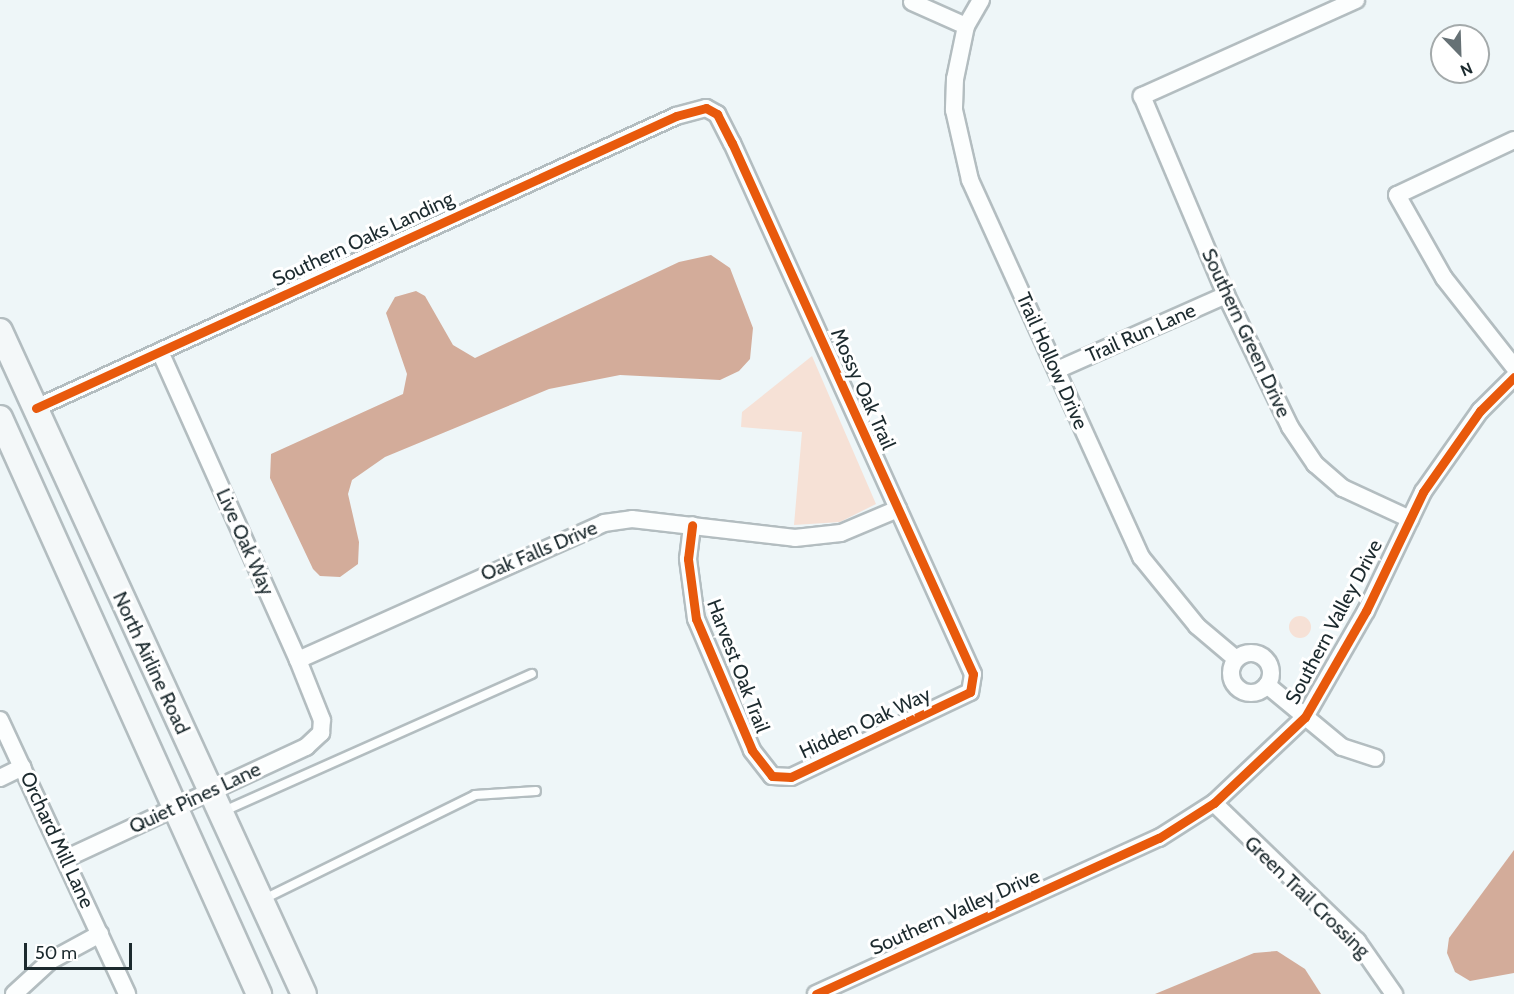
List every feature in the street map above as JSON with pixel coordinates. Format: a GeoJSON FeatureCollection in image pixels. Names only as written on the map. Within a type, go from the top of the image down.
{"type":"FeatureCollection","features":[{"type":"Feature","properties":{"kind":"main road","name":"North Airline Road"},"geometry":{"type":"LineString","coordinates":[[0,332],[304,994]]}},
{"type":"Feature","properties":{"kind":"main road","name":"North Airline Road"},"geometry":{"type":"LineString","coordinates":[[0,418],[259,994]]}},
{"type":"Feature","properties":{"kind":"street","name":"Trail Hollow Drive"},"geometry":{"type":"LineString","coordinates":[[981,0],[966,26],[955,78],[959,140],[970,180],[1141,556],[1197,626],[1236,659]]}},
{"type":"Feature","properties":{"kind":"street","name":"Southern Green Drive"},"geometry":{"type":"LineString","coordinates":[[1356,0],[1142,96],[1226,295],[1290,427],[1315,464],[1343,488],[1410,519]]}},
{"type":"Feature","properties":{"kind":"street"},"geometry":{"type":"LineString","coordinates":[[912,2],[966,26]]}},
{"type":"Feature","properties":{"kind":"street","name":"Southern Oaks Landing"},"geometry":{"type":"LineString","coordinates":[[36,408],[676,116],[706,108]]}},
{"type":"Feature","properties":{"kind":"street","name":"Mossy Oak Trail"},"geometry":{"type":"LineString","coordinates":[[706,108],[717,114],[732,143],[973,674],[970,692]]}},
{"type":"Feature","properties":{"kind":"street"},"geometry":{"type":"LineString","coordinates":[[1514,140],[1397,195],[1444,278],[1514,367]]}},
{"type":"Feature","properties":{"kind":"street","name":"Trail Run Lane"},"geometry":{"type":"LineString","coordinates":[[1057,370],[1226,295]]}},
{"type":"Feature","properties":{"kind":"street","name":"Live Oak Way"},"geometry":{"type":"LineString","coordinates":[[160,352],[298,660],[322,720],[321,733]]}},
{"type":"Feature","properties":{"kind":"street","name":"Southern Valley Drive"},"geometry":{"type":"LineString","coordinates":[[816,994],[1159,838],[1214,803],[1305,717],[1410,519],[1454,445],[1514,377]]}},
{"type":"Feature","properties":{"kind":"street","name":"Oak Falls Drive"},"geometry":{"type":"LineString","coordinates":[[298,660],[571,534],[632,519],[795,538],[842,533],[898,509]]}},
{"type":"Feature","properties":{"kind":"street","name":"Harvest Oak Trail"},"geometry":{"type":"LineString","coordinates":[[692,525],[688,559],[696,619],[752,750],[772,776]]}},
{"type":"Feature","properties":{"kind":"street"},"geometry":{"type":"LineString","coordinates":[[1248,653],[1261,655],[1271,672],[1267,685],[1257,692],[1238,688],[1231,678],[1236,659],[1248,653]]}},
{"type":"Feature","properties":{"kind":"street"},"geometry":{"type":"LineString","coordinates":[[1267,685],[1342,747],[1376,758]]}},
{"type":"Feature","properties":{"kind":"street","name":"Hidden Oak Way"},"geometry":{"type":"LineString","coordinates":[[772,776],[791,777],[970,692]]}},
{"type":"Feature","properties":{"kind":"street","name":"Orchard Mill Lane"},"geometry":{"type":"LineString","coordinates":[[0,720],[67,858],[127,994]]}},
{"type":"Feature","properties":{"kind":"street","name":"Quiet Pines Lane"},"geometry":{"type":"LineString","coordinates":[[67,858],[175,808],[215,802],[306,747],[321,733]]}},
{"type":"Feature","properties":{"kind":"street"},"geometry":{"type":"LineString","coordinates":[[0,778],[22,767]]}},
{"type":"Feature","properties":{"kind":"street","name":"Green Trail Crossing"},"geometry":{"type":"LineString","coordinates":[[1214,803],[1357,941],[1394,994]]}},
{"type":"Feature","properties":{"kind":"street"},"geometry":{"type":"LineString","coordinates":[[14,994],[50,962],[100,934]]}},
{"type":"Feature","properties":{"kind":"lane"},"geometry":{"type":"LineString","coordinates":[[215,802],[532,674]]}},
{"type":"Feature","properties":{"kind":"lane"},"geometry":{"type":"LineString","coordinates":[[261,900],[475,795],[536,790]]}},
{"type":"Feature","properties":{"kind":"shaded area"},"geometry":{"type":"Polygon","coordinates":[[[711,255],[730,268],[753,328],[750,359],[739,371],[720,380],[620,375],[549,389],[385,457],[352,480],[348,494],[359,542],[358,564],[340,577],[320,576],[313,569],[270,478],[271,454],[403,394],[407,374],[386,313],[395,297],[416,291],[425,296],[453,345],[475,358],[679,262],[711,255]]]}},
{"type":"Feature","properties":{"kind":"shaded area"},"geometry":{"type":"Polygon","coordinates":[[[812,356],[876,504],[840,522],[794,525],[802,432],[741,427],[742,412],[812,356]]]}},
{"type":"Feature","properties":{"kind":"shaded area"},"geometry":{"type":"Polygon","coordinates":[[[1300,616],[1308,619],[1311,627],[1308,635],[1300,638],[1292,635],[1289,627],[1292,619],[1300,616]]]}},
{"type":"Feature","properties":{"kind":"shaded area"},"geometry":{"type":"Polygon","coordinates":[[[1514,850],[1514,973],[1470,981],[1455,972],[1447,953],[1449,938],[1514,850]]]}},
{"type":"Feature","properties":{"kind":"shaded area"},"geometry":{"type":"Polygon","coordinates":[[[1277,951],[1305,969],[1321,994],[1155,994],[1254,953],[1277,951]]]}},
{"type":"Feature","properties":{"kind":"cycle path"},"geometry":{"type":"LineString","coordinates":[[36,408],[676,116],[706,108],[717,114],[732,143],[973,674],[970,692],[791,777],[772,776],[752,750],[696,619],[688,559],[692,525]]}},
{"type":"Feature","properties":{"kind":"cycle path"},"geometry":{"type":"LineString","coordinates":[[816,994],[1159,838],[1214,803],[1305,717],[1366,611],[1423,492],[1480,411],[1514,377]]}}]}
